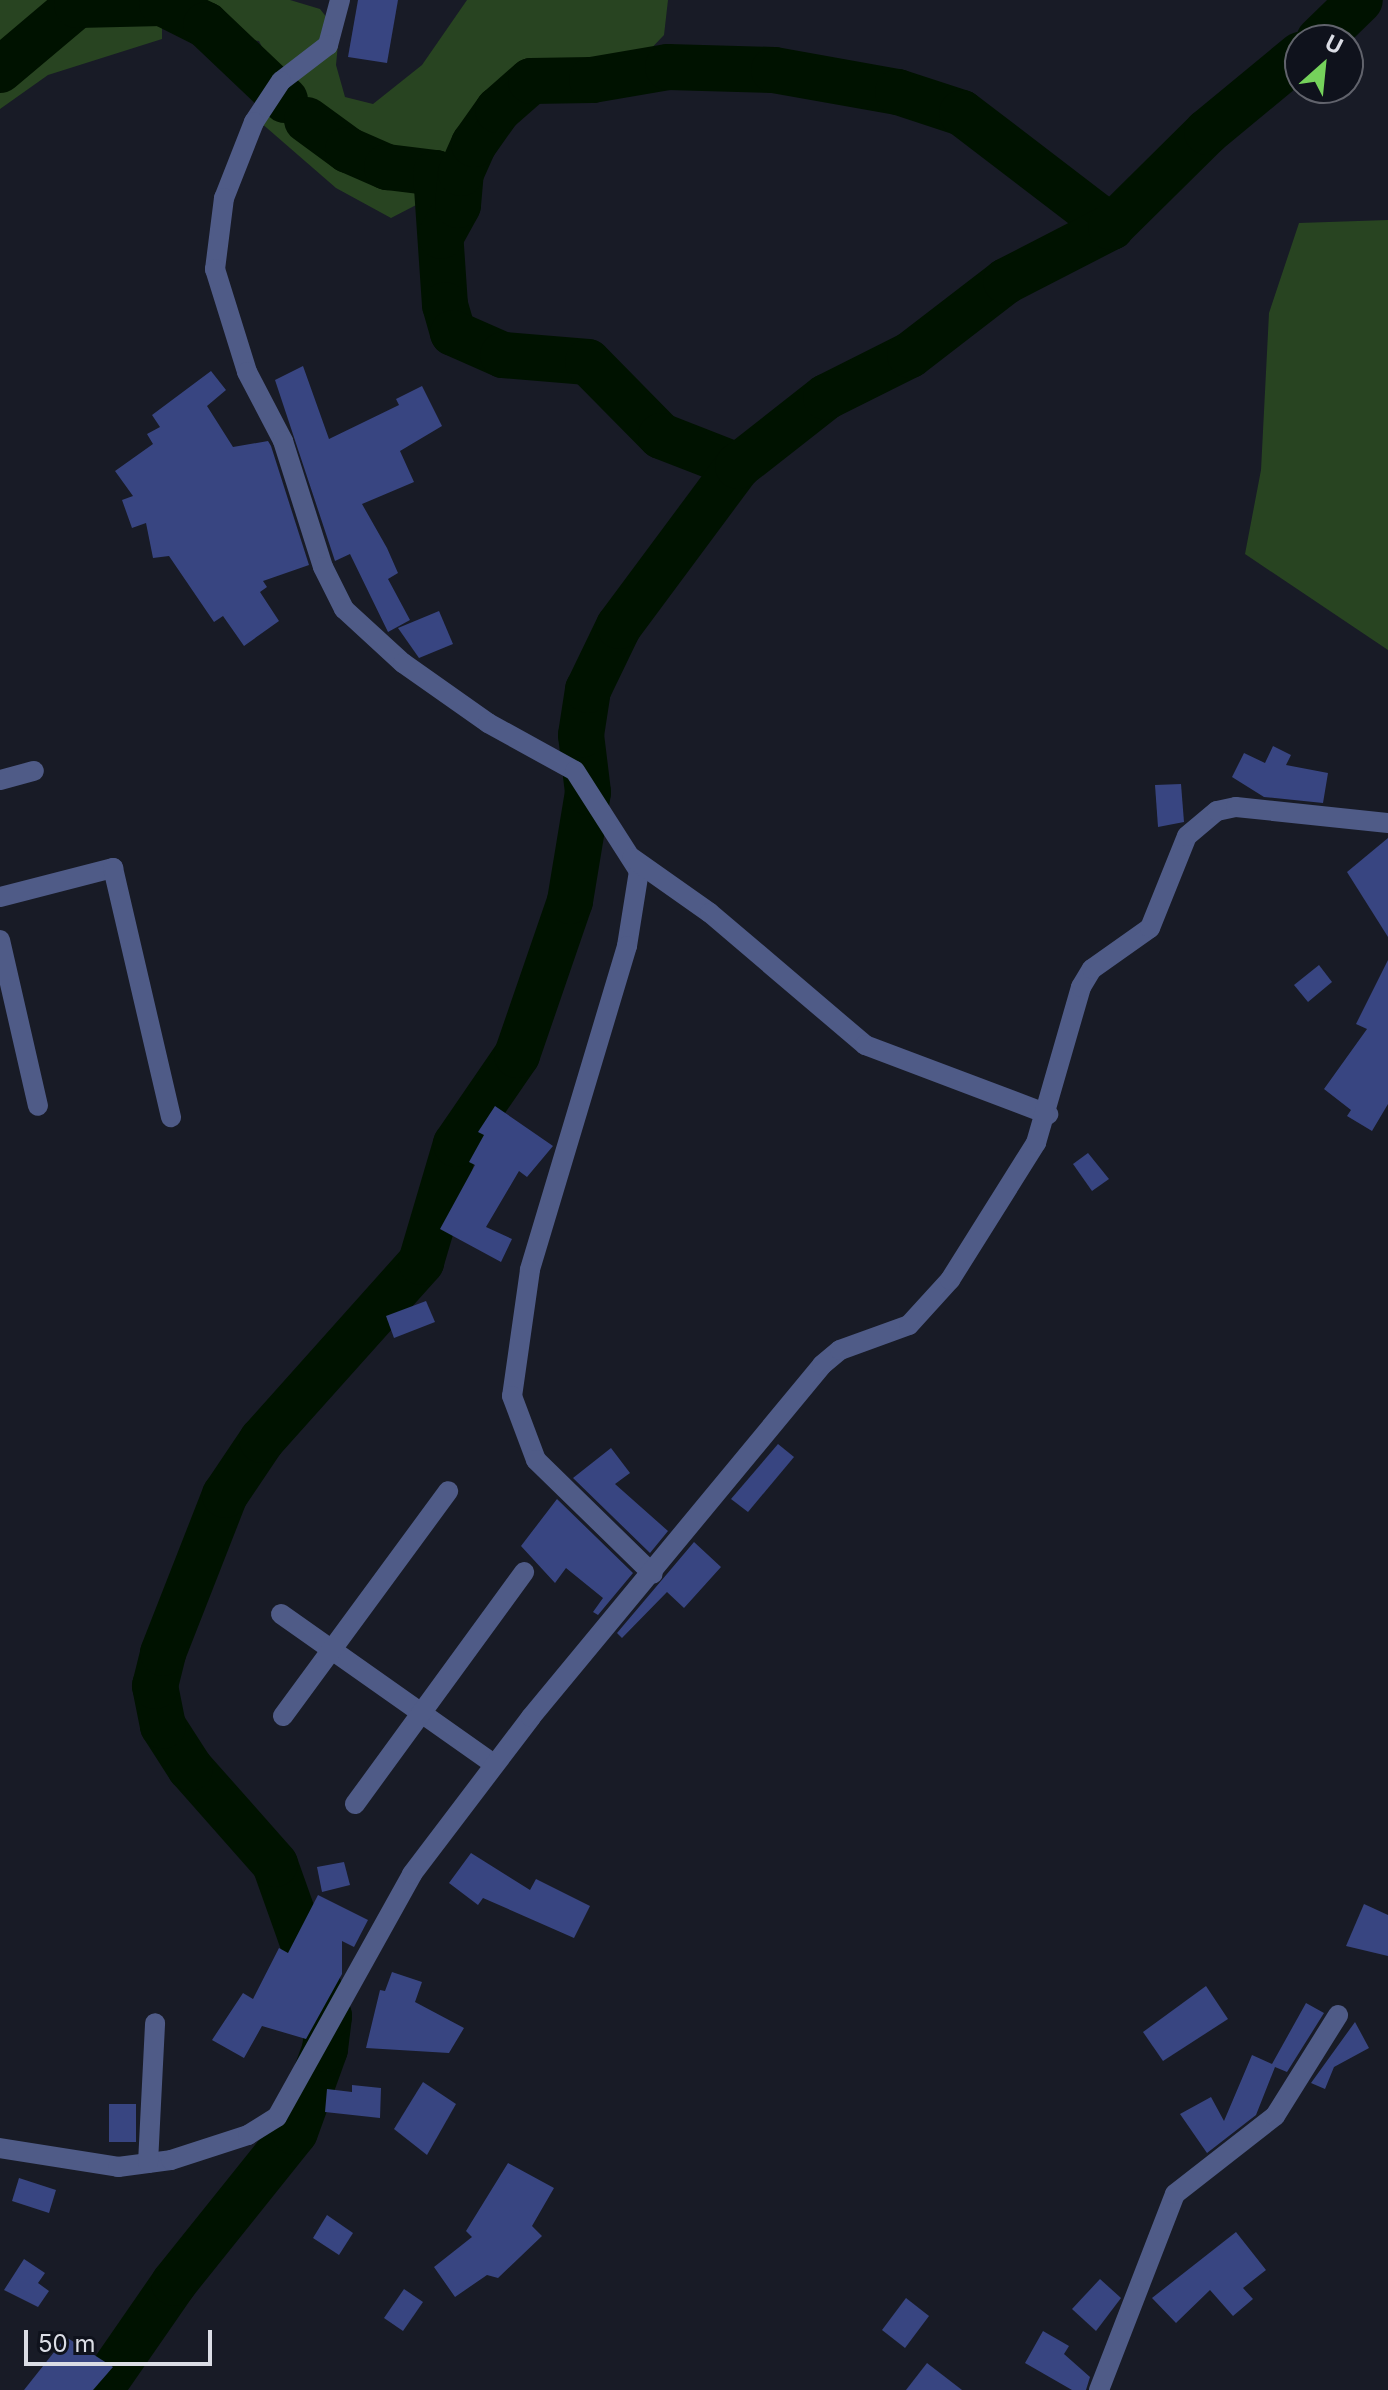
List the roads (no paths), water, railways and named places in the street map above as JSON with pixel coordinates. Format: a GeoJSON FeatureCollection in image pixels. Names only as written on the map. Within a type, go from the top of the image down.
{"type":"FeatureCollection","features":[{"type":"Feature","properties":{"kind":"street"},"geometry":{"type":"LineString","coordinates":[[340,0],[328,45],[278,84],[254,122],[224,198],[215,269],[247,372],[283,441],[323,567],[344,609],[403,663],[488,723],[580,776],[632,858],[710,913],[865,1045],[1048,1114]]}},
{"type":"Feature","properties":{"kind":"street"},"geometry":{"type":"LineString","coordinates":[[0,780],[34,771]]}},
{"type":"Feature","properties":{"kind":"street"},"geometry":{"type":"LineString","coordinates":[[0,2148],[90,2165],[148,2163],[265,2128],[412,1874],[494,1764],[822,1365],[840,1350],[909,1325],[929,1307],[1009,1193],[1048,1114],[1081,987],[1092,969],[1150,928],[1187,836],[1217,811],[1261,807],[1388,823]]}},
{"type":"Feature","properties":{"kind":"street"},"geometry":{"type":"LineString","coordinates":[[632,858],[638,885],[627,946],[530,1270],[512,1396],[536,1460],[653,1574]]}},
{"type":"Feature","properties":{"kind":"street"},"geometry":{"type":"LineString","coordinates":[[0,897],[113,868],[171,1117]]}},
{"type":"Feature","properties":{"kind":"street"},"geometry":{"type":"LineString","coordinates":[[0,940],[38,1106]]}},
{"type":"Feature","properties":{"kind":"street"},"geometry":{"type":"LineString","coordinates":[[283,1716],[448,1491]]}},
{"type":"Feature","properties":{"kind":"street"},"geometry":{"type":"LineString","coordinates":[[355,1804],[421,1709],[524,1572]]}},
{"type":"Feature","properties":{"kind":"street"},"geometry":{"type":"LineString","coordinates":[[281,1614],[329,1650],[421,1709],[494,1764]]}},
{"type":"Feature","properties":{"kind":"street"},"geometry":{"type":"LineString","coordinates":[[1099,2390],[1175,2194],[1275,2116],[1338,2015]]}},
{"type":"Feature","properties":{"kind":"street"},"geometry":{"type":"LineString","coordinates":[[148,2163],[155,2023]]}},
{"type":"Feature","properties":{"kind":"waterway"},"geometry":{"type":"LineString","coordinates":[[1335,24],[1360,0]]}},
{"type":"Feature","properties":{"kind":"waterway"},"geometry":{"type":"LineString","coordinates":[[0,70],[77,5],[162,3],[206,25],[285,100]]}},
{"type":"Feature","properties":{"kind":"waterway"},"geometry":{"type":"LineString","coordinates":[[441,236],[458,205],[461,173],[474,144],[498,110],[531,81],[592,80],[668,67],[774,70],[898,92],[962,113],[1111,227]]}},
{"type":"Feature","properties":{"kind":"waterway"},"geometry":{"type":"LineString","coordinates":[[100,2390],[174,2283],[295,2132],[325,2049],[329,2016],[275,1864],[190,1768],[163,1726],[155,1686],[163,1653],[225,1495],[262,1440],[421,1262],[456,1144],[517,1055],[570,901],[588,792],[581,735],[588,690],[619,626],[738,466],[826,397],[910,355],[1006,281],[1111,227],[1207,132],[1284,68]]}},
{"type":"Feature","properties":{"kind":"waterway"},"geometry":{"type":"LineString","coordinates":[[307,120],[348,150],[387,167],[436,173],[445,305],[453,333],[503,355],[588,362],[661,436],[738,466]]}}]}
